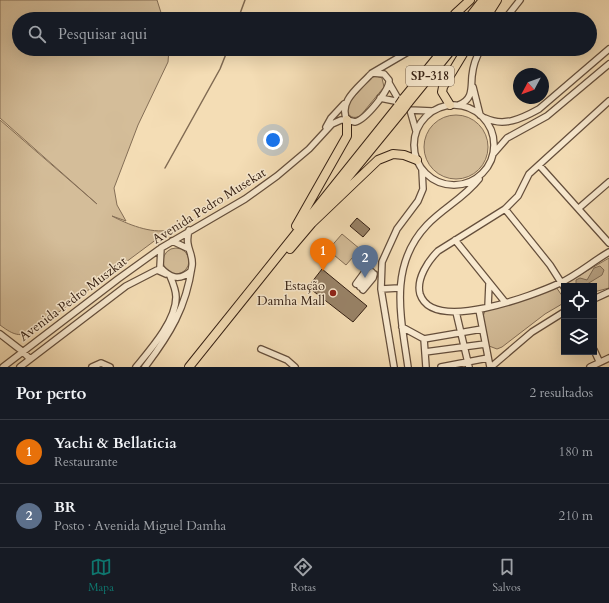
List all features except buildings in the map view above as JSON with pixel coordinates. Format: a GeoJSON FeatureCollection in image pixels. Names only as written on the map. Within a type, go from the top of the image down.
{"type":"FeatureCollection","features":[{"type":"Feature","properties":{"kind":"highway"},"geometry":{"type":"LineString","coordinates":[[456,12],[470,0]]}},
{"type":"Feature","properties":{"kind":"highway"},"geometry":{"type":"LineString","coordinates":[[474,12],[483,0]]}},
{"type":"Feature","properties":{"kind":"highway"},"geometry":{"type":"LineString","coordinates":[[482,12],[491,0]]}},
{"type":"Feature","properties":{"kind":"highway"},"geometry":{"type":"LineString","coordinates":[[489,12],[497,0]]}},
{"type":"Feature","properties":{"kind":"highway","name":"SP-318"},"geometry":{"type":"LineString","coordinates":[[404,105],[439,56]]}},
{"type":"Feature","properties":{"kind":"highway","name":"SP-318"},"geometry":{"type":"LineString","coordinates":[[189,367],[446,56]]}},
{"type":"Feature","properties":{"kind":"highway"},"geometry":{"type":"LineString","coordinates":[[454,105],[442,92],[442,87],[462,56]]}},
{"type":"Feature","properties":{"kind":"highway"},"geometry":{"type":"LineString","coordinates":[[286,249],[347,136],[347,120]]}},
{"type":"Feature","properties":{"kind":"highway"},"geometry":{"type":"LineString","coordinates":[[286,249],[378,160],[393,154],[404,155],[417,160]]}},
{"type":"Feature","properties":{"kind":"highway","name":"SP-318"},"geometry":{"type":"LineString","coordinates":[[196,367],[286,249]]}},
{"type":"Feature","properties":{"kind":"street"},"geometry":{"type":"LineString","coordinates":[[455,12],[465,0]]}},
{"type":"Feature","properties":{"kind":"street"},"geometry":{"type":"LineString","coordinates":[[511,12],[520,0]]}},
{"type":"Feature","properties":{"kind":"street"},"geometry":{"type":"LineString","coordinates":[[481,116],[502,122],[517,120],[539,109],[609,49]]}},
{"type":"Feature","properties":{"kind":"street","name":"Avenida Pedro Musekat"},"geometry":{"type":"LineString","coordinates":[[139,263],[189,230],[245,199],[277,176],[309,149],[346,101],[372,73],[402,56]]}},
{"type":"Feature","properties":{"kind":"street"},"geometry":{"type":"LineString","coordinates":[[394,367],[381,289],[382,262],[385,253],[398,229],[418,200],[423,189],[422,170],[414,150],[416,131],[422,120],[432,111],[454,105],[468,99],[471,94],[477,56]]}},
{"type":"Feature","properties":{"kind":"street"},"geometry":{"type":"LineString","coordinates":[[494,153],[508,138],[547,116],[609,64]]}},
{"type":"Feature","properties":{"kind":"street"},"geometry":{"type":"LineString","coordinates":[[372,73],[384,74],[404,105],[416,131]]}},
{"type":"Feature","properties":{"kind":"street"},"geometry":{"type":"LineString","coordinates":[[389,83],[380,98],[432,111]]}},
{"type":"Feature","properties":{"kind":"street"},"geometry":{"type":"LineString","coordinates":[[472,83],[481,116]]}},
{"type":"Feature","properties":{"kind":"street","name":"Avenida Pedro Musekat"},"geometry":{"type":"LineString","coordinates":[[324,131],[335,122],[347,120],[355,122],[361,121],[380,98]]}},
{"type":"Feature","properties":{"kind":"street"},"geometry":{"type":"LineString","coordinates":[[346,101],[344,113],[347,120]]}},
{"type":"Feature","properties":{"kind":"street"},"geometry":{"type":"LineString","coordinates":[[561,285],[530,296],[479,310],[456,312],[434,309],[426,305],[420,294],[420,286],[427,264],[438,250],[504,210],[518,196],[529,174],[609,101]]}},
{"type":"Feature","properties":{"kind":"street"},"geometry":{"type":"LineString","coordinates":[[408,367],[402,327],[399,288],[404,261],[416,238],[427,225],[471,188],[491,162],[494,153],[492,131],[481,116],[471,109],[454,105]]}},
{"type":"Feature","properties":{"kind":"street"},"geometry":{"type":"LineString","coordinates":[[539,165],[609,243]]}},
{"type":"Feature","properties":{"kind":"street"},"geometry":{"type":"LineString","coordinates":[[422,170],[438,182],[448,185],[468,183],[481,175]]}},
{"type":"Feature","properties":{"kind":"street"},"geometry":{"type":"LineString","coordinates":[[579,208],[609,182]]}},
{"type":"Feature","properties":{"kind":"street"},"geometry":{"type":"LineString","coordinates":[[504,210],[562,283]]}},
{"type":"Feature","properties":{"kind":"street"},"geometry":{"type":"LineString","coordinates":[[145,367],[171,332],[185,298],[192,260],[187,248],[189,230]]}},
{"type":"Feature","properties":{"kind":"street"},"geometry":{"type":"LineString","coordinates":[[455,240],[505,302]]}},
{"type":"Feature","properties":{"kind":"street"},"geometry":{"type":"LineString","coordinates":[[172,241],[187,248]]}},
{"type":"Feature","properties":{"kind":"street"},"geometry":{"type":"LineString","coordinates":[[136,367],[157,341],[174,307],[176,292],[168,275],[160,267],[161,248]]}},
{"type":"Feature","properties":{"kind":"street"},"geometry":{"type":"LineString","coordinates":[[564,283],[609,252]]}},
{"type":"Feature","properties":{"kind":"street","name":"Avenida Pedro Muszkat"},"geometry":{"type":"LineString","coordinates":[[3,367],[139,263]]}},
{"type":"Feature","properties":{"kind":"street","name":"Avenida Pedro Muszkat"},"geometry":{"type":"LineString","coordinates":[[20,367],[126,286],[144,275],[157,270],[168,275]]}},
{"type":"Feature","properties":{"kind":"street"},"geometry":{"type":"LineString","coordinates":[[168,275],[182,276],[191,271]]}},
{"type":"Feature","properties":{"kind":"street"},"geometry":{"type":"LineString","coordinates":[[358,285],[369,271],[358,285]]}},
{"type":"Feature","properties":{"kind":"street"},"geometry":{"type":"LineString","coordinates":[[488,307],[489,284]]}},
{"type":"Feature","properties":{"kind":"street"},"geometry":{"type":"LineString","coordinates":[[381,289],[399,288]]}},
{"type":"Feature","properties":{"kind":"street"},"geometry":{"type":"LineString","coordinates":[[597,298],[609,292]]}},
{"type":"Feature","properties":{"kind":"street"},"geometry":{"type":"LineString","coordinates":[[479,310],[491,367],[532,332],[561,314]]}},
{"type":"Feature","properties":{"kind":"street"},"geometry":{"type":"LineString","coordinates":[[456,312],[469,365]]}},
{"type":"Feature","properties":{"kind":"street"},"geometry":{"type":"LineString","coordinates":[[402,327],[424,340],[482,329]]}},
{"type":"Feature","properties":{"kind":"street"},"geometry":{"type":"LineString","coordinates":[[0,334],[30,359]]}},
{"type":"Feature","properties":{"kind":"street"},"geometry":{"type":"LineString","coordinates":[[424,340],[426,367]]}},
{"type":"Feature","properties":{"kind":"street"},"geometry":{"type":"LineString","coordinates":[[425,352],[485,344]]}},
{"type":"Feature","properties":{"kind":"street"},"geometry":{"type":"LineString","coordinates":[[261,349],[287,360],[295,367]]}},
{"type":"Feature","properties":{"kind":"street"},"geometry":{"type":"LineString","coordinates":[[596,355],[599,361]]}},
{"type":"Feature","properties":{"kind":"street"},"geometry":{"type":"LineString","coordinates":[[442,367],[469,365],[488,358]]}},
{"type":"Feature","properties":{"kind":"street"},"geometry":{"type":"LineString","coordinates":[[590,367],[599,361],[609,358]]}},
{"type":"Feature","properties":{"kind":"street"},"geometry":{"type":"LineString","coordinates":[[92,367],[101,363],[110,367]]}},
{"type":"Feature","properties":{"kind":"shaded area"},"geometry":{"type":"Polygon","coordinates":[[[0,0],[157,0],[161,12],[12,12],[12,56],[168,56],[168,62],[138,125],[114,188],[117,205],[126,221],[112,216],[132,225],[155,231],[169,230],[32,332],[23,335],[15,334],[0,325],[0,120],[97,204],[0,118],[0,0]]]}},
{"type":"Feature","properties":{"kind":"shaded area"},"geometry":{"type":"Polygon","coordinates":[[[376,76],[382,78],[384,87],[361,115],[351,117],[347,112],[347,105],[371,78],[376,76]]]}},
{"type":"Feature","properties":{"kind":"shaded area"},"geometry":{"type":"Polygon","coordinates":[[[450,115],[462,115],[479,124],[486,135],[488,147],[486,159],[479,170],[462,179],[450,179],[438,174],[429,165],[424,153],[424,141],[429,129],[438,120],[450,115]]]}},
{"type":"Feature","properties":{"kind":"shaded area"},"geometry":{"type":"Polygon","coordinates":[[[342,234],[360,249],[346,265],[328,250],[342,234]]]}},
{"type":"Feature","properties":{"kind":"shaded area"},"geometry":{"type":"Polygon","coordinates":[[[176,248],[185,252],[189,261],[185,270],[176,274],[167,270],[163,261],[167,252],[176,248]]]}},
{"type":"Feature","properties":{"kind":"shaded area"},"geometry":{"type":"Polygon","coordinates":[[[609,258],[609,288],[597,291],[597,283],[568,282],[609,258]]]}},
{"type":"Feature","properties":{"kind":"shaded area"},"geometry":{"type":"Polygon","coordinates":[[[600,266],[604,270],[602,275],[589,283],[576,283],[576,280],[580,278],[587,280],[594,268],[600,266]]]}},
{"type":"Feature","properties":{"kind":"shaded area"},"geometry":{"type":"Polygon","coordinates":[[[556,287],[561,294],[561,305],[545,314],[502,347],[497,349],[489,346],[483,317],[485,310],[556,287]]]}},
{"type":"Feature","properties":{"kind":"waterway"},"geometry":{"type":"LineString","coordinates":[[241,12],[245,0]]}},
{"type":"Feature","properties":{"kind":"waterway"},"geometry":{"type":"LineString","coordinates":[[165,168],[220,69],[225,56]]}},
{"type":"Feature","properties":{"kind":"place","name":"Yachi & Bellaticia"},"geometry":{"type":"Point","coordinates":[323,271]}},
{"type":"Feature","properties":{"kind":"place","name":"BR"},"geometry":{"type":"Point","coordinates":[365,278]}},
{"type":"Feature","properties":{"kind":"place","name":"Estação Damha Mall"},"geometry":{"type":"Point","coordinates":[333,293]}}]}
